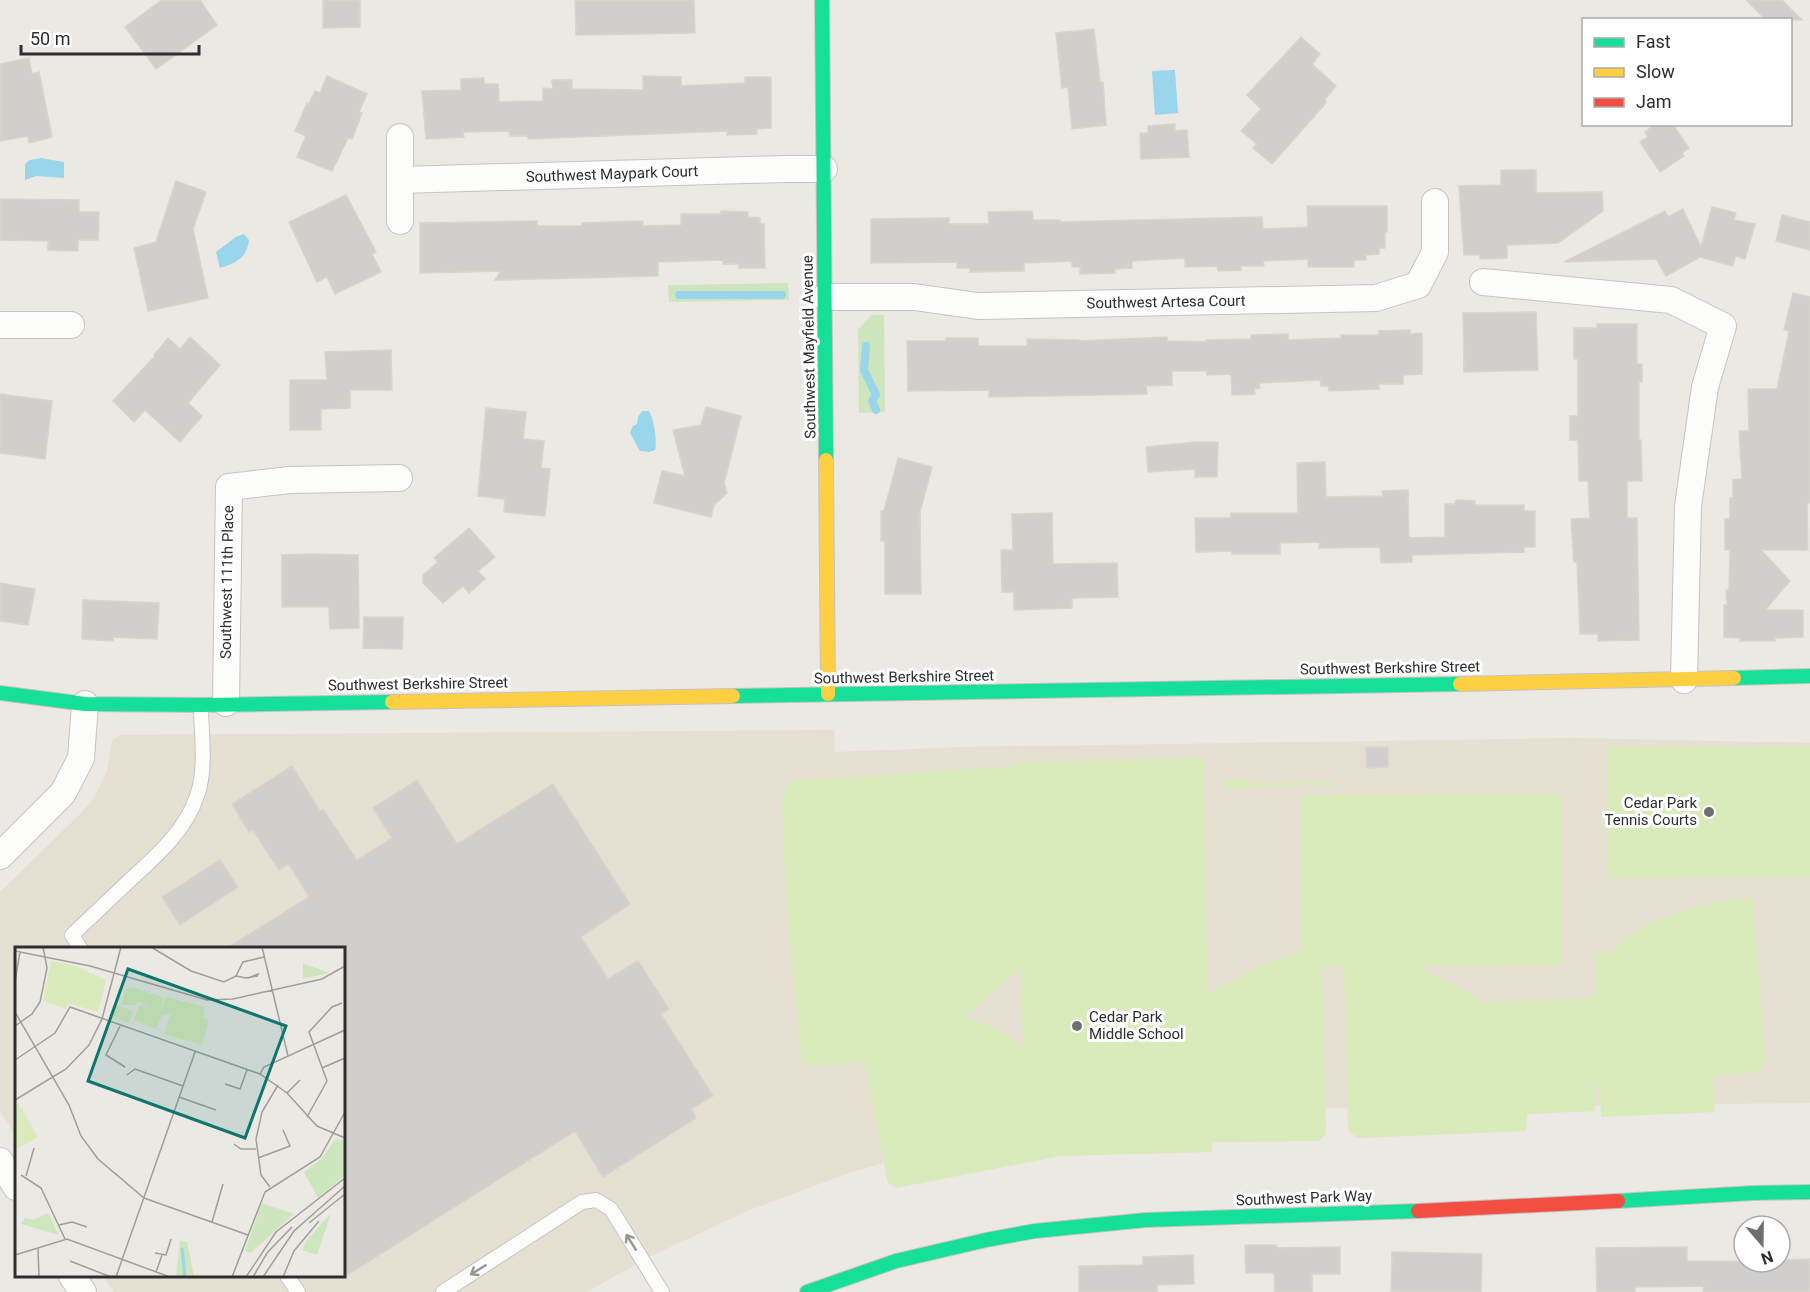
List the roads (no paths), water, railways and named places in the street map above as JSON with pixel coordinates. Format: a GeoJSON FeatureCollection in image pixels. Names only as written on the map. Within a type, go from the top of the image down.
{"type":"FeatureCollection","features":[{"type":"Feature","properties":{"kind":"street","name":"Southwest Mayfield Avenue"},"geometry":{"type":"LineString","coordinates":[[822,0],[828,694]]}},
{"type":"Feature","properties":{"kind":"street"},"geometry":{"type":"LineString","coordinates":[[400,137],[400,221]]}},
{"type":"Feature","properties":{"kind":"street","name":"Southwest Maypark Court"},"geometry":{"type":"LineString","coordinates":[[400,180],[824,169]]}},
{"type":"Feature","properties":{"kind":"street","name":"Southwest Artesa Court"},"geometry":{"type":"LineString","coordinates":[[825,297],[914,297],[978,306],[1376,298],[1418,285],[1435,252],[1435,202]]}},
{"type":"Feature","properties":{"kind":"street"},"geometry":{"type":"LineString","coordinates":[[1483,282],[1671,300],[1723,326],[1705,387],[1688,506],[1684,680]]}},
{"type":"Feature","properties":{"kind":"street"},"geometry":{"type":"LineString","coordinates":[[0,325],[71,325]]}},
{"type":"Feature","properties":{"kind":"street","name":"Southwest 111th Place"},"geometry":{"type":"LineString","coordinates":[[226,703],[229,487],[289,480],[399,478]]}},
{"type":"Feature","properties":{"kind":"street","name":"Southwest Berkshire Street"},"geometry":{"type":"LineString","coordinates":[[0,693],[85,704],[201,705],[1810,676]]}},
{"type":"Feature","properties":{"kind":"street"},"geometry":{"type":"LineString","coordinates":[[0,856],[63,793],[81,758],[85,704]]}},
{"type":"Feature","properties":{"kind":"street"},"geometry":{"type":"LineString","coordinates":[[0,1161],[15,1185]]}},
{"type":"Feature","properties":{"kind":"street","name":"Southwest Park Way"},"geometry":{"type":"LineString","coordinates":[[807,1292],[896,1261],[986,1240],[1084,1225],[1146,1220],[1471,1209],[1753,1192],[1810,1192]]}},
{"type":"Feature","properties":{"kind":"street"},"geometry":{"type":"LineString","coordinates":[[73,1277],[82,1292]]}},
{"type":"Feature","properties":{"kind":"lane"},"geometry":{"type":"LineString","coordinates":[[79,947],[72,935],[154,858],[188,818],[198,795],[202,773],[201,705]]}},
{"type":"Feature","properties":{"kind":"lane"},"geometry":{"type":"LineString","coordinates":[[443,1292],[582,1202],[596,1200],[611,1209],[662,1292]]}},
{"type":"Feature","properties":{"kind":"lane"},"geometry":{"type":"LineString","coordinates":[[288,1277],[298,1292]]}},
{"type":"Feature","properties":{"kind":"water"},"geometry":{"type":"Polygon","coordinates":[[[1175,70],[1178,113],[1155,115],[1152,71],[1175,70]]]}},
{"type":"Feature","properties":{"kind":"water"},"geometry":{"type":"Polygon","coordinates":[[[41,158],[64,162],[64,178],[36,176],[25,180],[25,164],[30,160],[41,158]]]}},
{"type":"Feature","properties":{"kind":"water"},"geometry":{"type":"Polygon","coordinates":[[[244,234],[249,240],[246,251],[236,262],[220,268],[216,252],[236,237],[244,234]]]}},
{"type":"Feature","properties":{"kind":"water"},"geometry":{"type":"Polygon","coordinates":[[[642,411],[649,411],[655,430],[655,450],[649,452],[640,451],[630,433],[633,426],[637,424],[642,411]]]}},
{"type":"Feature","properties":{"kind":"waterway"},"geometry":{"type":"LineString","coordinates":[[679,295],[782,295]]}},
{"type":"Feature","properties":{"kind":"waterway"},"geometry":{"type":"LineString","coordinates":[[866,346],[864,370],[876,395],[872,401],[876,410]]}},
{"type":"Feature","properties":{"kind":"place","name":"Cedar Park Tennis Courts"},"geometry":{"type":"Point","coordinates":[1709,812]}},
{"type":"Feature","properties":{"kind":"place","name":"Cedar Park Middle School"},"geometry":{"type":"Point","coordinates":[1077,1026]}}]}
